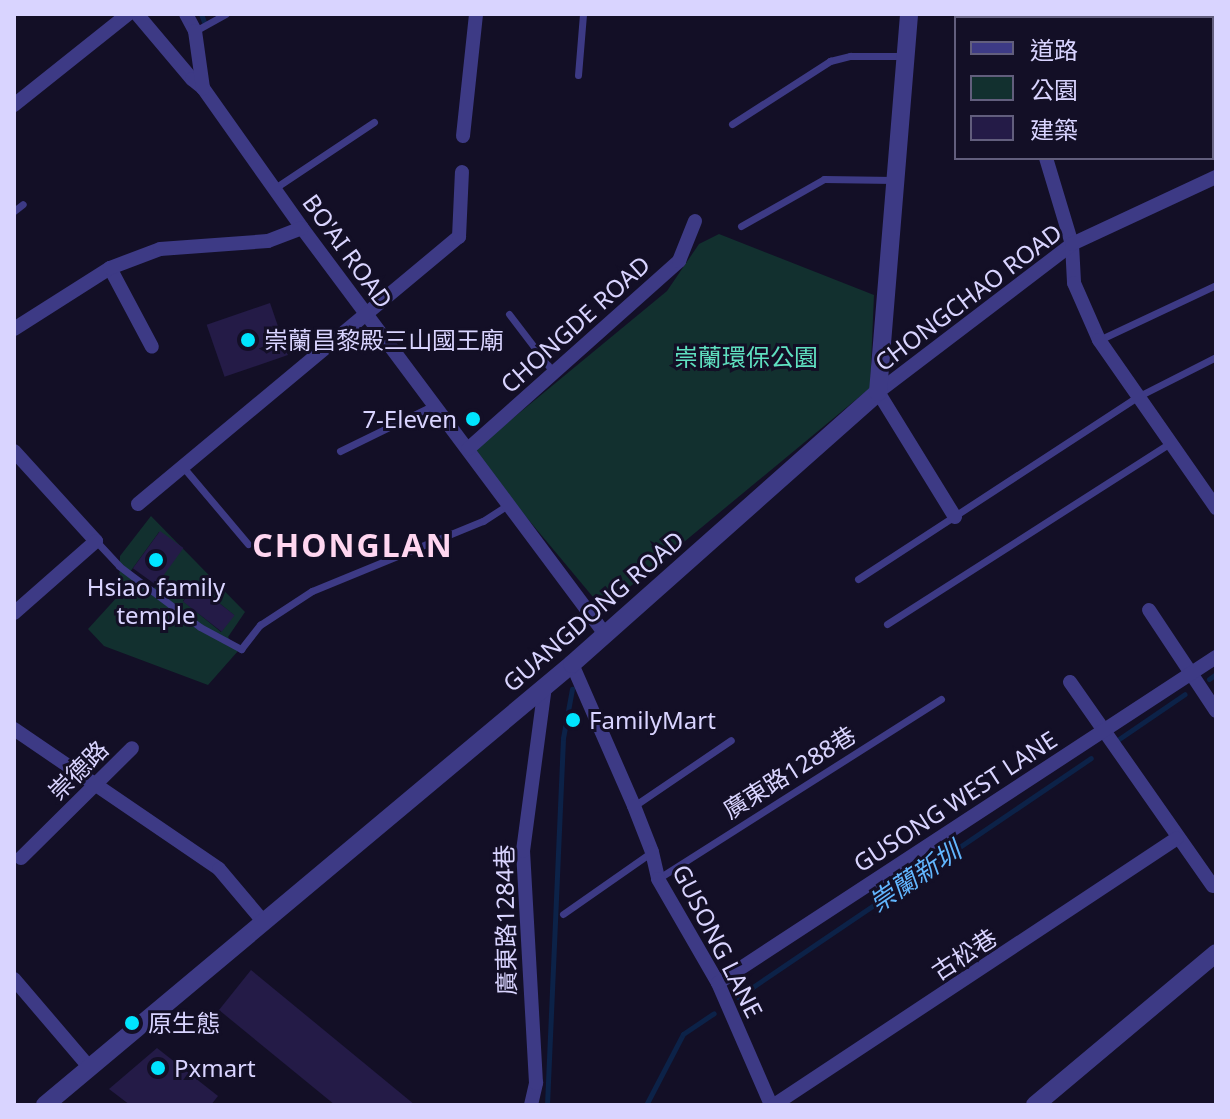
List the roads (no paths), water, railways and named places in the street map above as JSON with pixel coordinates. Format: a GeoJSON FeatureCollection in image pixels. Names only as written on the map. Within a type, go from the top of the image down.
{"type":"FeatureCollection","features":[{"type":"Feature","properties":{"kind":"street"},"geometry":{"type":"LineString","coordinates":[[14,105],[128,14]]}},
{"type":"Feature","properties":{"kind":"street","name":"BO'AI ROAD"},"geometry":{"type":"LineString","coordinates":[[137,14],[203,88],[302,228],[605,634]]}},
{"type":"Feature","properties":{"kind":"street"},"geometry":{"type":"LineString","coordinates":[[186,14],[195,31],[203,88]]}},
{"type":"Feature","properties":{"kind":"street"},"geometry":{"type":"LineString","coordinates":[[463,136],[476,14]]}},
{"type":"Feature","properties":{"kind":"street"},"geometry":{"type":"LineString","coordinates":[[909,14],[878,392],[955,517]]}},
{"type":"Feature","properties":{"kind":"street"},"geometry":{"type":"LineString","coordinates":[[1047,160],[1072,244],[1074,283],[1099,340],[1216,508]]}},
{"type":"Feature","properties":{"kind":"street"},"geometry":{"type":"LineString","coordinates":[[138,504],[365,312],[459,237],[462,172]]}},
{"type":"Feature","properties":{"kind":"street","name":"CHONGCHAO ROAD"},"geometry":{"type":"LineString","coordinates":[[878,392],[1072,244],[1216,177]]}},
{"type":"Feature","properties":{"kind":"street","name":"CHONGDE ROAD"},"geometry":{"type":"LineString","coordinates":[[468,449],[679,261],[695,221]]}},
{"type":"Feature","properties":{"kind":"street"},"geometry":{"type":"LineString","coordinates":[[14,329],[110,268],[160,249],[268,241],[302,228]]}},
{"type":"Feature","properties":{"kind":"street"},"geometry":{"type":"LineString","coordinates":[[110,268],[152,347]]}},
{"type":"Feature","properties":{"kind":"street","name":"GUANGDONG ROAD"},"geometry":{"type":"LineString","coordinates":[[45,1105],[262,920],[572,664],[878,392]]}},
{"type":"Feature","properties":{"kind":"street"},"geometry":{"type":"LineString","coordinates":[[14,451],[96,541],[14,613]]}},
{"type":"Feature","properties":{"kind":"street"},"geometry":{"type":"LineString","coordinates":[[1149,610],[1216,711]]}},
{"type":"Feature","properties":{"kind":"street","name":"GUSONG WEST LANE"},"geometry":{"type":"LineString","coordinates":[[718,983],[1216,657]]}},
{"type":"Feature","properties":{"kind":"street","name":"GUSONG LANE"},"geometry":{"type":"LineString","coordinates":[[572,664],[634,806],[652,852],[658,879],[718,983],[772,1105]]}},
{"type":"Feature","properties":{"kind":"street"},"geometry":{"type":"LineString","coordinates":[[1070,682],[1213,886]]}},
{"type":"Feature","properties":{"kind":"street","name":"廣東路1284巷"},"geometry":{"type":"LineString","coordinates":[[531,1105],[536,1083],[523,851],[545,686]]}},
{"type":"Feature","properties":{"kind":"street"},"geometry":{"type":"LineString","coordinates":[[14,729],[219,869],[262,920]]}},
{"type":"Feature","properties":{"kind":"street","name":"崇德路"},"geometry":{"type":"LineString","coordinates":[[21,858],[132,748]]}},
{"type":"Feature","properties":{"kind":"street","name":"古松巷"},"geometry":{"type":"LineString","coordinates":[[772,1105],[1177,838]]}},
{"type":"Feature","properties":{"kind":"street"},"geometry":{"type":"LineString","coordinates":[[1035,1105],[1216,953]]}},
{"type":"Feature","properties":{"kind":"street"},"geometry":{"type":"LineString","coordinates":[[14,979],[90,1068]]}},
{"type":"Feature","properties":{"kind":"lane"},"geometry":{"type":"LineString","coordinates":[[195,31],[226,14]]}},
{"type":"Feature","properties":{"kind":"lane"},"geometry":{"type":"LineString","coordinates":[[578,75],[583,14]]}},
{"type":"Feature","properties":{"kind":"lane"},"geometry":{"type":"LineString","coordinates":[[732,124],[830,61],[850,56],[906,56]]}},
{"type":"Feature","properties":{"kind":"lane"},"geometry":{"type":"LineString","coordinates":[[275,188],[374,122]]}},
{"type":"Feature","properties":{"kind":"lane"},"geometry":{"type":"LineString","coordinates":[[741,226],[824,179],[896,180]]}},
{"type":"Feature","properties":{"kind":"lane"},"geometry":{"type":"LineString","coordinates":[[14,211],[23,204]]}},
{"type":"Feature","properties":{"kind":"lane"},"geometry":{"type":"LineString","coordinates":[[1099,340],[1216,285]]}},
{"type":"Feature","properties":{"kind":"lane"},"geometry":{"type":"LineString","coordinates":[[509,314],[555,374]]}},
{"type":"Feature","properties":{"kind":"lane"},"geometry":{"type":"LineString","coordinates":[[858,579],[1139,396],[1216,357]]}},
{"type":"Feature","properties":{"kind":"lane"},"geometry":{"type":"LineString","coordinates":[[340,451],[434,405]]}},
{"type":"Feature","properties":{"kind":"lane"},"geometry":{"type":"LineString","coordinates":[[887,624],[1170,443]]}},
{"type":"Feature","properties":{"kind":"lane"},"geometry":{"type":"LineString","coordinates":[[183,467],[248,544]]}},
{"type":"Feature","properties":{"kind":"lane"},"geometry":{"type":"LineString","coordinates":[[96,541],[119,566],[188,618],[241,649],[260,625],[312,591],[483,521],[508,504]]}},
{"type":"Feature","properties":{"kind":"lane","name":"廣東路1288巷"},"geometry":{"type":"LineString","coordinates":[[658,879],[941,699]]}},
{"type":"Feature","properties":{"kind":"lane"},"geometry":{"type":"LineString","coordinates":[[634,806],[731,740]]}},
{"type":"Feature","properties":{"kind":"lane"},"geometry":{"type":"LineString","coordinates":[[563,914],[652,852]]}},
{"type":"Feature","properties":{"kind":"waterway","name":"崇蘭新圳"},"geometry":{"type":"LineString","coordinates":[[201,14],[204,22]]}},
{"type":"Feature","properties":{"kind":"waterway","name":"崇蘭新圳"},"geometry":{"type":"LineString","coordinates":[[1209,679],[1216,674]]}},
{"type":"Feature","properties":{"kind":"waterway","name":"崇蘭新圳"},"geometry":{"type":"LineString","coordinates":[[547,1105],[563,738],[572,689]]}},
{"type":"Feature","properties":{"kind":"waterway","name":"崇蘭新圳"},"geometry":{"type":"LineString","coordinates":[[1116,741],[1185,694]]}},
{"type":"Feature","properties":{"kind":"waterway","name":"崇蘭新圳"},"geometry":{"type":"LineString","coordinates":[[738,997],[1091,758]]}},
{"type":"Feature","properties":{"kind":"waterway","name":"崇蘭新圳"},"geometry":{"type":"LineString","coordinates":[[646,1105],[683,1034],[714,1013]]}},
{"type":"Feature","properties":{"kind":"place","name":"崇蘭昌黎殿三山國王廟"},"geometry":{"type":"Point","coordinates":[248,340]}},
{"type":"Feature","properties":{"kind":"place","name":"7-Eleven"},"geometry":{"type":"Point","coordinates":[473,419]}},
{"type":"Feature","properties":{"kind":"place","name":"Hsiao family temple"},"geometry":{"type":"Point","coordinates":[156,560]}},
{"type":"Feature","properties":{"kind":"place","name":"FamilyMart"},"geometry":{"type":"Point","coordinates":[573,720]}},
{"type":"Feature","properties":{"kind":"place","name":"原生態"},"geometry":{"type":"Point","coordinates":[132,1023]}},
{"type":"Feature","properties":{"kind":"place","name":"Pxmart"},"geometry":{"type":"Point","coordinates":[158,1068]}},
{"type":"Feature","properties":{"kind":"district","name":"CHONGLAN"},"geometry":{"type":"Point","coordinates":[353,545]}},
{"type":"Feature","properties":{"kind":"park label","name":"崇蘭環保公園"},"geometry":{"type":"Point","coordinates":[746,357]}}]}
